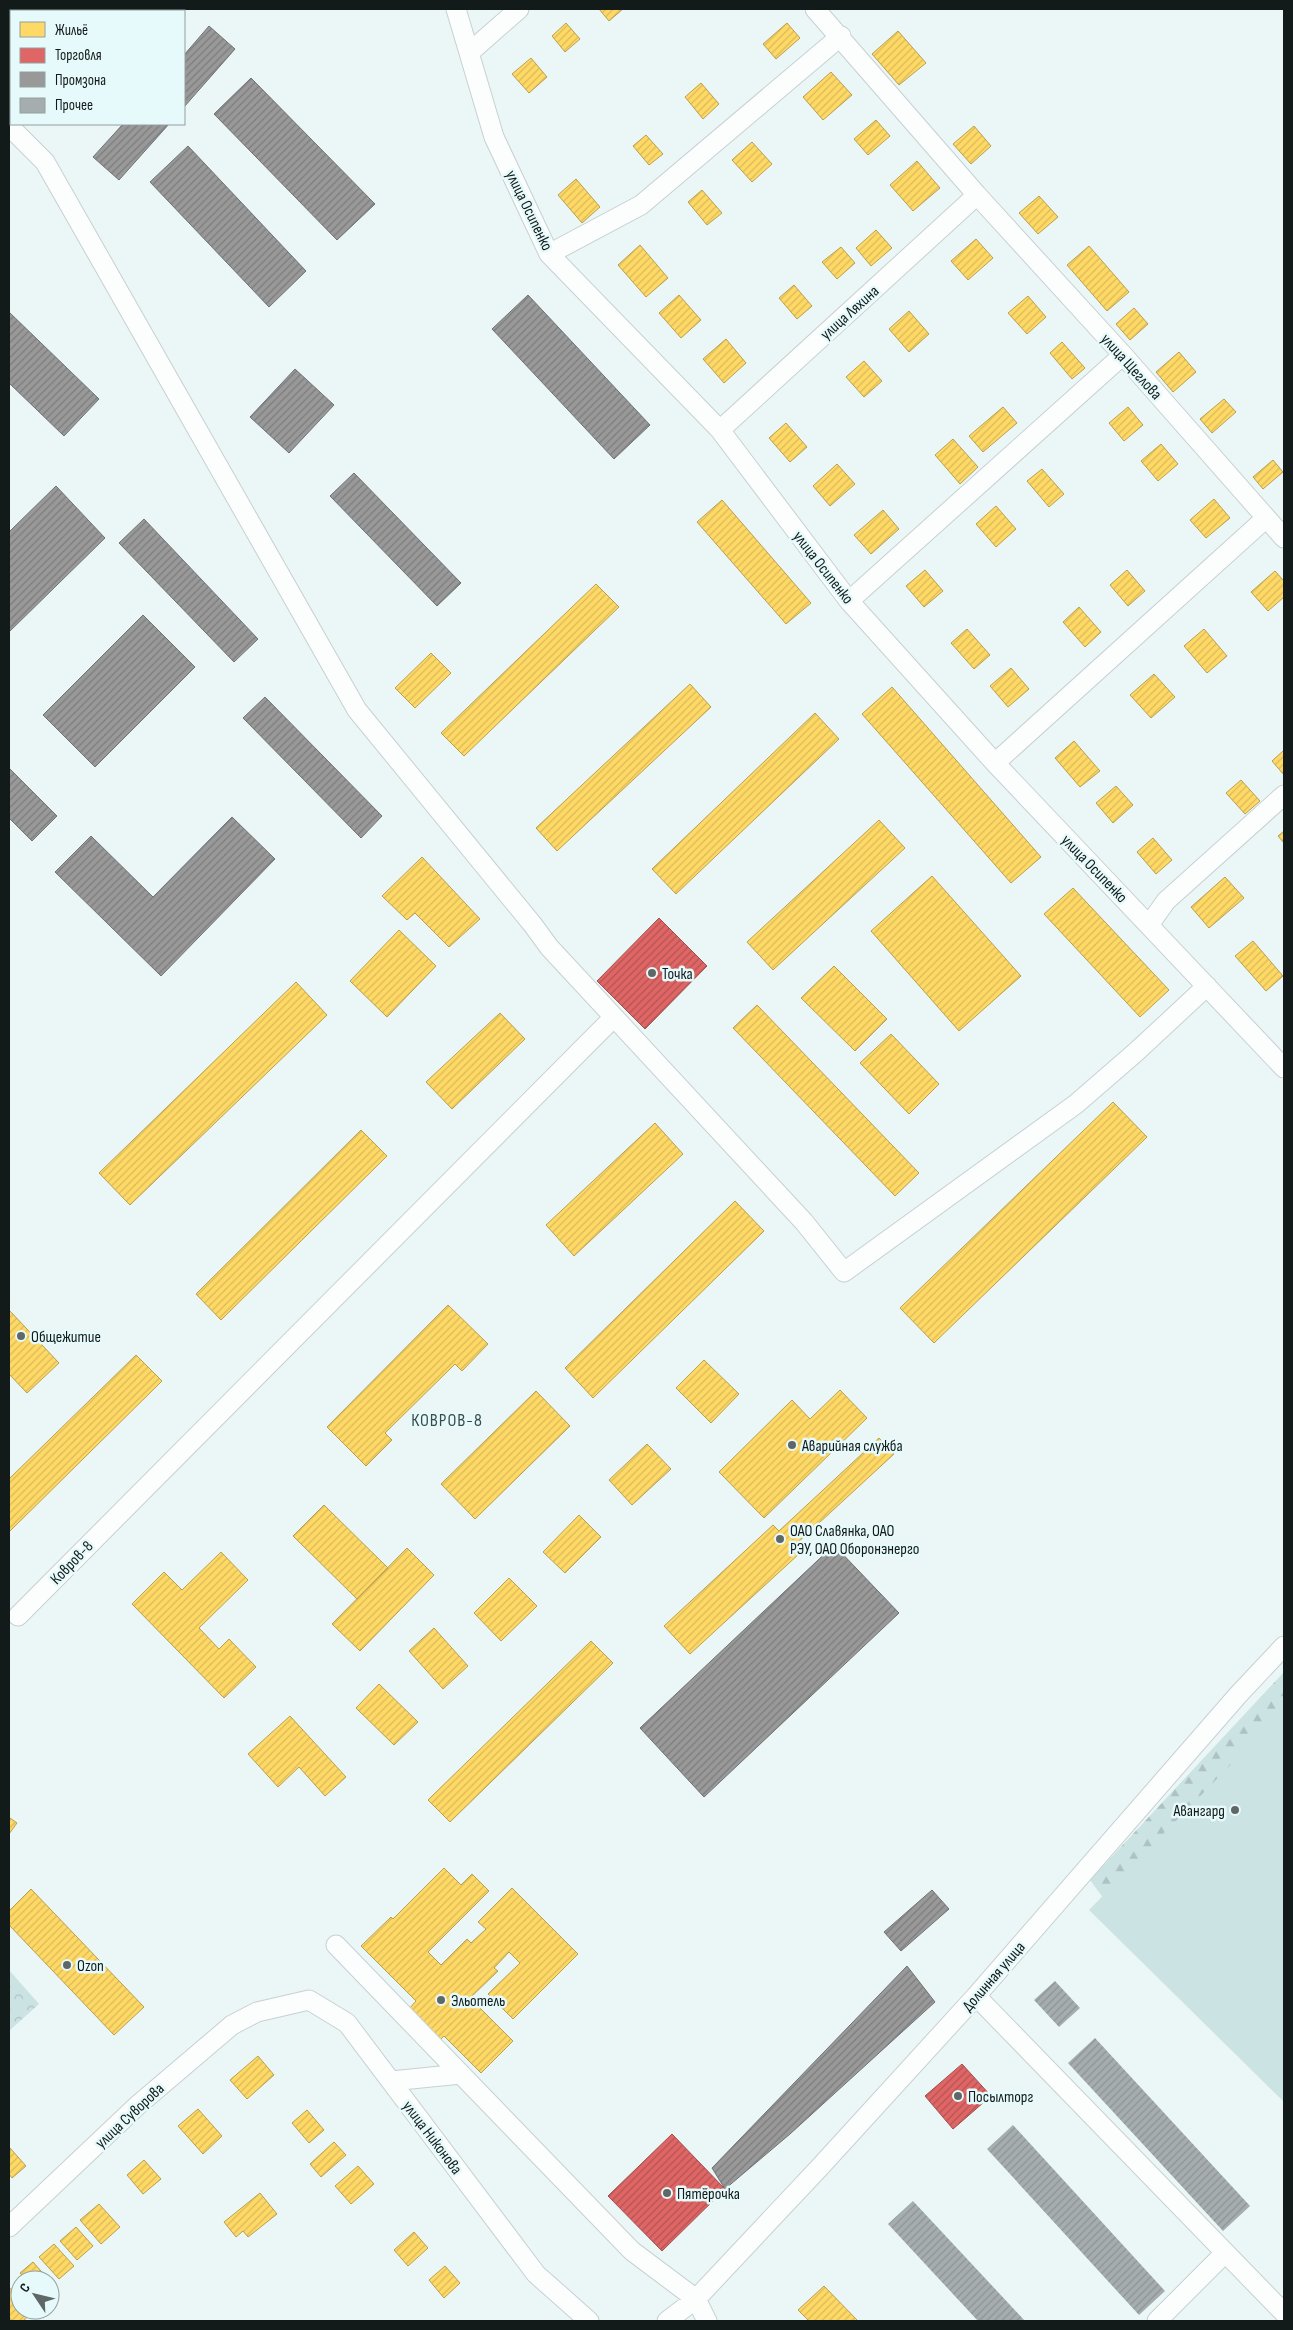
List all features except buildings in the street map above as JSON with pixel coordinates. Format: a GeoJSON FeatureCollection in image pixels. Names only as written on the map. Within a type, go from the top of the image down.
{"type":"FeatureCollection","features":[{"type":"Feature","properties":{"kind":"street","name":"улица Осипенко"},"geometry":{"type":"LineString","coordinates":[[456,9],[494,137],[549,254],[720,430],[849,601],[995,763],[1284,1068]]}},
{"type":"Feature","properties":{"kind":"street"},"geometry":{"type":"LineString","coordinates":[[470,52],[519,9]]}},
{"type":"Feature","properties":{"kind":"street","name":"улица Щеглова"},"geometry":{"type":"LineString","coordinates":[[815,9],[841,36],[977,195],[1123,355],[1284,538]]}},
{"type":"Feature","properties":{"kind":"street"},"geometry":{"type":"LineString","coordinates":[[549,254],[641,205],[841,36]]}},
{"type":"Feature","properties":{"kind":"street"},"geometry":{"type":"LineString","coordinates":[[9,126],[45,162],[357,710],[534,925],[549,947],[804,1222],[844,1272],[1076,1104],[1136,1052],[1207,986]]}},
{"type":"Feature","properties":{"kind":"street","name":"улица Ляхина"},"geometry":{"type":"LineString","coordinates":[[720,430],[977,195]]}},
{"type":"Feature","properties":{"kind":"street"},"geometry":{"type":"LineString","coordinates":[[849,601],[1123,355]]}},
{"type":"Feature","properties":{"kind":"street"},"geometry":{"type":"LineString","coordinates":[[995,763],[1266,518]]}},
{"type":"Feature","properties":{"kind":"street"},"geometry":{"type":"LineString","coordinates":[[1149,925],[1166,901],[1284,795]]}},
{"type":"Feature","properties":{"kind":"street","name":"Ковров-8"},"geometry":{"type":"LineString","coordinates":[[18,1616],[613,1018]]}},
{"type":"Feature","properties":{"kind":"street","name":"Долинная улица"},"geometry":{"type":"LineString","coordinates":[[667,2321],[696,2300],[820,2168],[976,1996],[1232,1702],[1284,1646]]}},
{"type":"Feature","properties":{"kind":"street"},"geometry":{"type":"LineString","coordinates":[[336,1945],[632,2251],[696,2300],[707,2321]]}},
{"type":"Feature","properties":{"kind":"street"},"geometry":{"type":"LineString","coordinates":[[976,1996],[1284,2313]]}},
{"type":"Feature","properties":{"kind":"street","name":"улица Никонова"},"geometry":{"type":"LineString","coordinates":[[257,2012],[309,2000],[347,2023],[536,2274],[589,2321]]}},
{"type":"Feature","properties":{"kind":"street","name":"улица Суворова"},"geometry":{"type":"LineString","coordinates":[[9,2227],[198,2051],[232,2024],[257,2012]]}},
{"type":"Feature","properties":{"kind":"street"},"geometry":{"type":"LineString","coordinates":[[391,2081],[461,2074]]}},
{"type":"Feature","properties":{"kind":"street"},"geometry":{"type":"LineString","coordinates":[[1157,2321],[1225,2253]]}},
{"type":"Feature","properties":{"kind":"green space"},"geometry":{"type":"Polygon","coordinates":[[[1284,1672],[1284,1743],[1104,1899],[1090,1880],[1284,1672]]]}},
{"type":"Feature","properties":{"kind":"green space","name":"Авангард"},"geometry":{"type":"Polygon","coordinates":[[[1284,1710],[1284,2102],[1089,1910],[1284,1710]]]}},
{"type":"Feature","properties":{"kind":"green space"},"geometry":{"type":"Polygon","coordinates":[[[9,1970],[39,2004],[9,2031],[9,1970]]]}},
{"type":"Feature","properties":{"kind":"place","name":"Точка"},"geometry":{"type":"Point","coordinates":[652,973]}},
{"type":"Feature","properties":{"kind":"place","name":"Общежитие"},"geometry":{"type":"Point","coordinates":[21,1336]}},
{"type":"Feature","properties":{"kind":"place","name":"Аварийная служба"},"geometry":{"type":"Point","coordinates":[792,1445]}},
{"type":"Feature","properties":{"kind":"place","name":"ОАО Славянка, ОАО РЭУ, ОАО Оборонэнерго"},"geometry":{"type":"Point","coordinates":[780,1539]}},
{"type":"Feature","properties":{"kind":"place","name":"Авангард"},"geometry":{"type":"Point","coordinates":[1235,1810]}},
{"type":"Feature","properties":{"kind":"place","name":"Ozon"},"geometry":{"type":"Point","coordinates":[67,1965]}},
{"type":"Feature","properties":{"kind":"place","name":"Эльотель"},"geometry":{"type":"Point","coordinates":[441,2000]}},
{"type":"Feature","properties":{"kind":"place","name":"Посылторг"},"geometry":{"type":"Point","coordinates":[958,2096]}},
{"type":"Feature","properties":{"kind":"place","name":"Пятёрочка"},"geometry":{"type":"Point","coordinates":[667,2193]}},
{"type":"Feature","properties":{"kind":"district","name":"КОВРОВ-8"},"geometry":{"type":"Point","coordinates":[447,1420]}}]}
